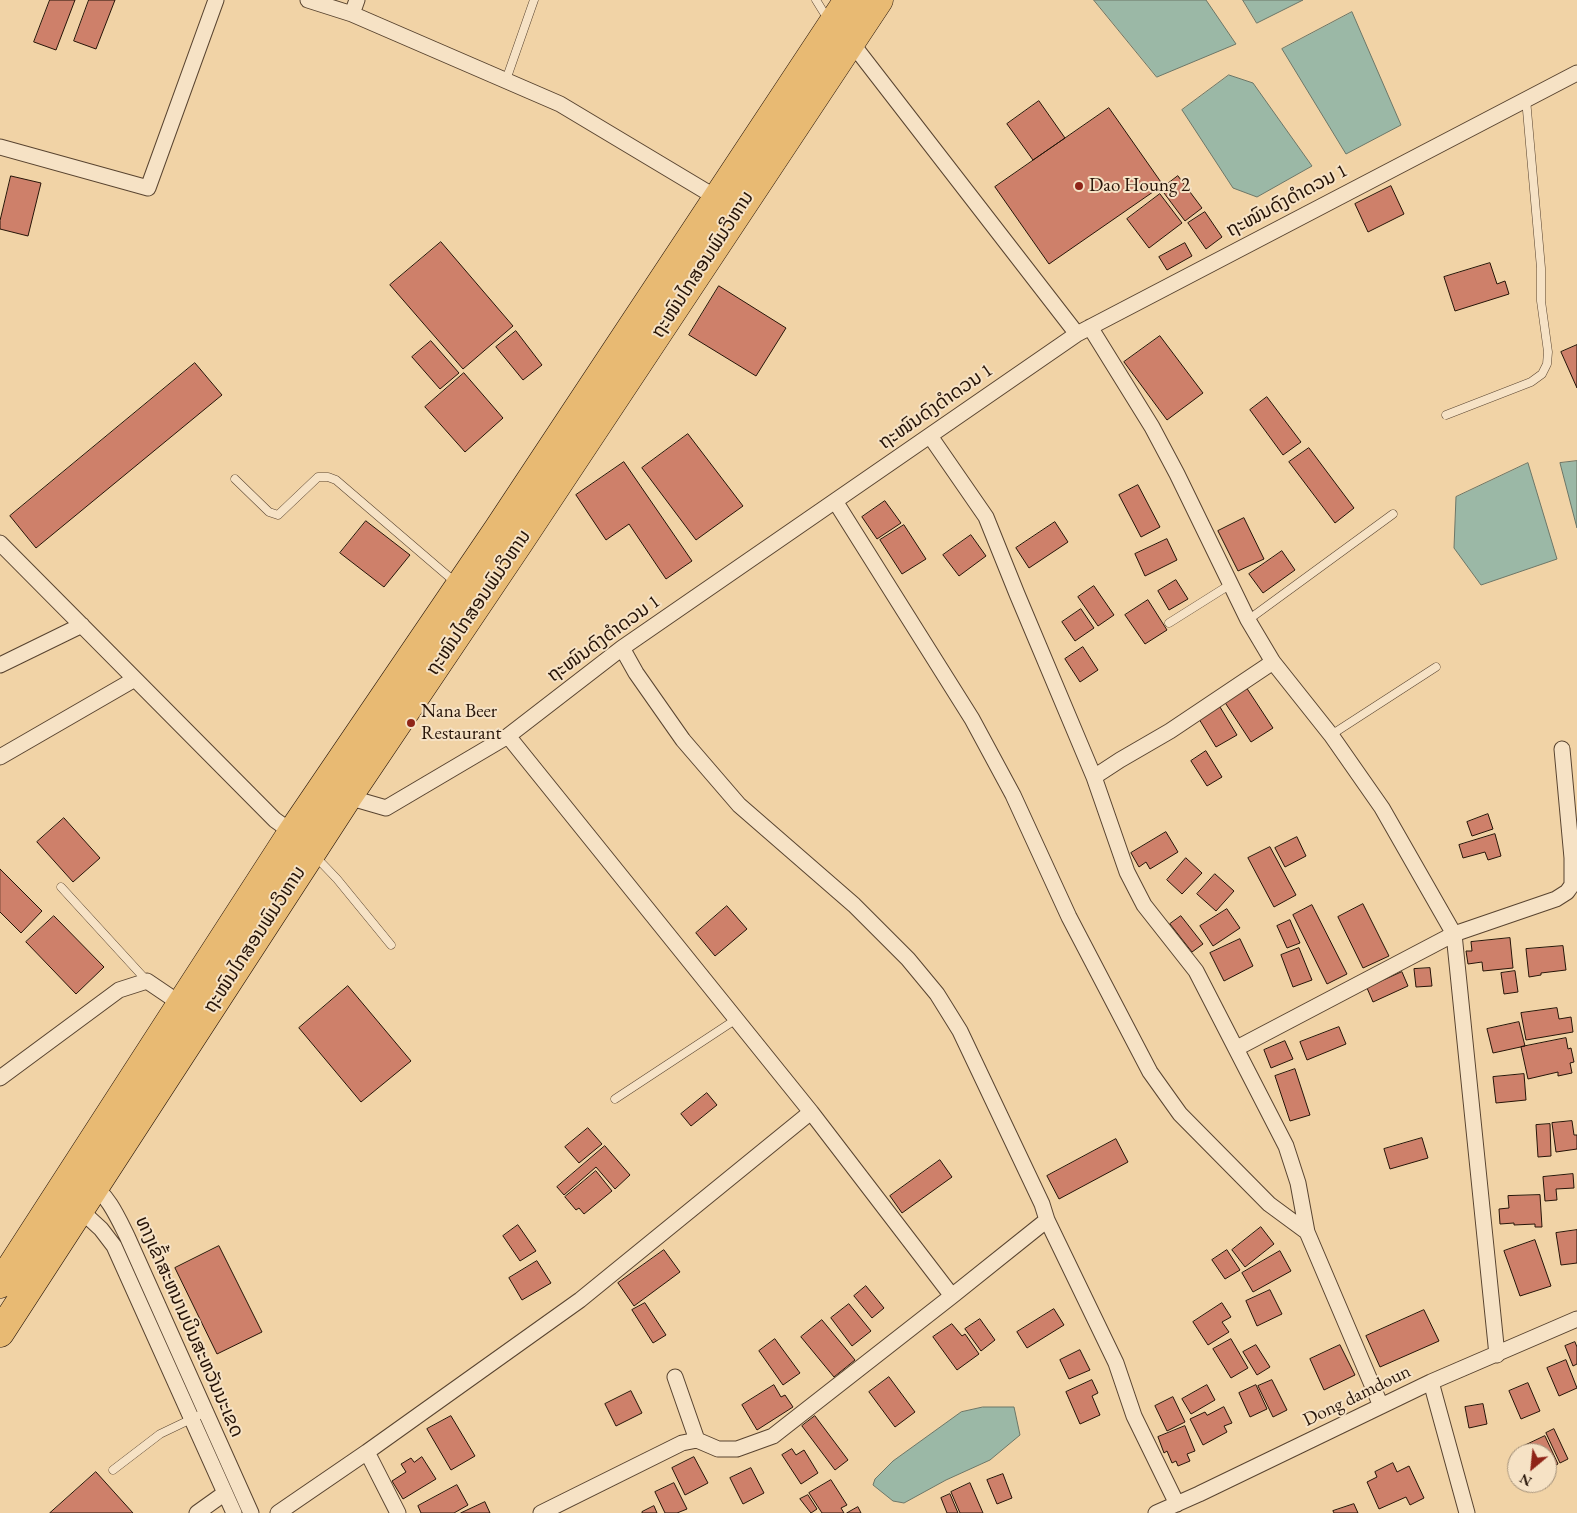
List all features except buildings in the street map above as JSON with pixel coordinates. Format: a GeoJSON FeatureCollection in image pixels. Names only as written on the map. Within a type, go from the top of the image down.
{"type":"FeatureCollection","features":[{"type":"Feature","properties":{"kind":"highway","name":"ຖະໜົນໄກສອນພົມວິຫານ"},"geometry":{"type":"LineString","coordinates":[[841,33],[848,0]]}},
{"type":"Feature","properties":{"kind":"highway","name":"ຖະໜົນໄກສອນພົມວິຫານ"},"geometry":{"type":"LineString","coordinates":[[0,1284],[292,832],[459,585],[728,204],[841,33],[879,0]]}},
{"type":"Feature","properties":{"kind":"highway","name":"ຖະໜົນໄກສອນພົມວິຫານ"},"geometry":{"type":"LineString","coordinates":[[0,1333],[348,797],[519,543],[728,204]]}},
{"type":"Feature","properties":{"kind":"street"},"geometry":{"type":"LineString","coordinates":[[0,147],[148,188],[216,0]]}},
{"type":"Feature","properties":{"kind":"street"},"geometry":{"type":"LineString","coordinates":[[308,0],[354,7],[560,104],[728,204]]}},
{"type":"Feature","properties":{"kind":"street"},"geometry":{"type":"LineString","coordinates":[[841,33],[1084,330],[1152,427],[1248,620],[1273,662],[1331,735],[1382,808],[1454,934],[1497,1354]]}},
{"type":"Feature","properties":{"kind":"street","name":"ຖະໜົນດົງດຳດວນ 1"},"geometry":{"type":"LineString","coordinates":[[348,797],[386,808],[508,736],[622,648],[1084,330],[1577,73]]}},
{"type":"Feature","properties":{"kind":"street"},"geometry":{"type":"LineString","coordinates":[[930,436],[986,517],[1016,594],[1094,777],[1127,872],[1144,905],[1196,971],[1286,1146],[1298,1183],[1307,1232],[1381,1406]]}},
{"type":"Feature","properties":{"kind":"street"},"geometry":{"type":"LineString","coordinates":[[835,501],[976,728],[1013,795],[1069,917],[1150,1072],[1180,1114],[1193,1128],[1269,1204],[1307,1232]]}},
{"type":"Feature","properties":{"kind":"street"},"geometry":{"type":"LineString","coordinates":[[0,543],[276,820],[292,832]]}},
{"type":"Feature","properties":{"kind":"street"},"geometry":{"type":"LineString","coordinates":[[0,665],[82,625]]}},
{"type":"Feature","properties":{"kind":"street"},"geometry":{"type":"LineString","coordinates":[[622,648],[636,673],[683,740],[739,805],[854,905],[908,959],[937,994],[960,1031],[1042,1204],[1047,1220],[1116,1363],[1134,1416],[1177,1504]]}},
{"type":"Feature","properties":{"kind":"street"},"geometry":{"type":"LineString","coordinates":[[1094,777],[1170,731],[1273,662]]}},
{"type":"Feature","properties":{"kind":"street"},"geometry":{"type":"LineString","coordinates":[[0,757],[136,679]]}},
{"type":"Feature","properties":{"kind":"street"},"geometry":{"type":"LineString","coordinates":[[508,736],[811,1112],[952,1296]]}},
{"type":"Feature","properties":{"kind":"street"},"geometry":{"type":"LineString","coordinates":[[1237,1048],[1454,934],[1556,899],[1567,892],[1572,885],[1572,858],[1562,749]]}},
{"type":"Feature","properties":{"kind":"street"},"geometry":{"type":"LineString","coordinates":[[0,1078],[119,990],[147,982],[181,1004]]}},
{"type":"Feature","properties":{"kind":"street"},"geometry":{"type":"LineString","coordinates":[[278,1513],[580,1300],[811,1112]]}},
{"type":"Feature","properties":{"kind":"street","name":"ທາງເຂົ້າສະຫນາມບິນສະຫວັນນະເຂດ"},"geometry":{"type":"LineString","coordinates":[[72,1171],[95,1186],[112,1209],[128,1236],[199,1415],[225,1493],[234,1513]]}},
{"type":"Feature","properties":{"kind":"street","name":"ທາງເຂົ້າສະຫນາມບິນສະຫວັນນະເຂດ"},"geometry":{"type":"LineString","coordinates":[[58,1194],[81,1209],[101,1229],[114,1246],[199,1415],[251,1513]]}},
{"type":"Feature","properties":{"kind":"street"},"geometry":{"type":"LineString","coordinates":[[541,1513],[682,1443],[697,1440],[718,1449],[738,1449],[773,1436],[1047,1220]]}},
{"type":"Feature","properties":{"kind":"street","name":"Dong damdoun"},"geometry":{"type":"LineString","coordinates":[[1156,1513],[1431,1382],[1577,1319]]}},
{"type":"Feature","properties":{"kind":"street"},"geometry":{"type":"LineString","coordinates":[[675,1377],[697,1440]]}},
{"type":"Feature","properties":{"kind":"street"},"geometry":{"type":"LineString","coordinates":[[1431,1382],[1468,1513]]}},
{"type":"Feature","properties":{"kind":"street"},"geometry":{"type":"LineString","coordinates":[[367,1452],[398,1513]]}},
{"type":"Feature","properties":{"kind":"street"},"geometry":{"type":"LineString","coordinates":[[197,1513],[225,1493]]}},
{"type":"Feature","properties":{"kind":"lane"},"geometry":{"type":"LineString","coordinates":[[506,80],[534,0]]}},
{"type":"Feature","properties":{"kind":"lane"},"geometry":{"type":"LineString","coordinates":[[816,0],[841,33]]}},
{"type":"Feature","properties":{"kind":"lane"},"geometry":{"type":"LineString","coordinates":[[1446,415],[1531,382],[1542,374],[1547,364],[1548,352],[1541,301],[1541,268],[1526,100]]}},
{"type":"Feature","properties":{"kind":"lane"},"geometry":{"type":"LineString","coordinates":[[235,479],[269,512],[278,516],[318,477],[328,477],[336,480],[459,585]]}},
{"type":"Feature","properties":{"kind":"lane"},"geometry":{"type":"LineString","coordinates":[[1248,620],[1394,514]]}},
{"type":"Feature","properties":{"kind":"lane"},"geometry":{"type":"LineString","coordinates":[[1169,623],[1231,584]]}},
{"type":"Feature","properties":{"kind":"lane"},"geometry":{"type":"LineString","coordinates":[[1331,735],[1436,667]]}},
{"type":"Feature","properties":{"kind":"lane"},"geometry":{"type":"LineString","coordinates":[[312,852],[337,879],[390,945]]}},
{"type":"Feature","properties":{"kind":"lane"},"geometry":{"type":"LineString","coordinates":[[61,887],[147,982]]}},
{"type":"Feature","properties":{"kind":"lane"},"geometry":{"type":"LineString","coordinates":[[615,1099],[735,1020]]}},
{"type":"Feature","properties":{"kind":"lane"},"geometry":{"type":"LineString","coordinates":[[113,1470],[160,1434],[199,1415]]}},
{"type":"Feature","properties":{"kind":"shaded area"},"geometry":{"type":"Polygon","coordinates":[[[1094,0],[1206,0],[1236,44],[1157,77],[1094,0]]]}},
{"type":"Feature","properties":{"kind":"shaded area"},"geometry":{"type":"Polygon","coordinates":[[[1243,0],[1303,0],[1257,23],[1243,0]]]}},
{"type":"Feature","properties":{"kind":"shaded area"},"geometry":{"type":"Polygon","coordinates":[[[1352,12],[1401,125],[1346,154],[1282,49],[1352,12]]]}},
{"type":"Feature","properties":{"kind":"shaded area"},"geometry":{"type":"Polygon","coordinates":[[[1229,75],[1253,83],[1312,166],[1257,197],[1233,188],[1182,110],[1229,75]]]}},
{"type":"Feature","properties":{"kind":"shaded area"},"geometry":{"type":"Polygon","coordinates":[[[1577,461],[1577,528],[1560,463],[1577,461]]]}},
{"type":"Feature","properties":{"kind":"shaded area"},"geometry":{"type":"Polygon","coordinates":[[[1528,463],[1557,559],[1481,585],[1454,548],[1456,497],[1528,463]]]}},
{"type":"Feature","properties":{"kind":"shaded area"},"geometry":{"type":"Polygon","coordinates":[[[983,1407],[1014,1407],[1020,1435],[990,1460],[946,1480],[904,1503],[893,1501],[873,1485],[875,1479],[893,1461],[961,1412],[983,1407]]]}},
{"type":"Feature","properties":{"kind":"place","name":"Dao Houng 2"},"geometry":{"type":"Point","coordinates":[1079,186]}},
{"type":"Feature","properties":{"kind":"place","name":"Nana Beer Restaurant"},"geometry":{"type":"Point","coordinates":[411,723]}}]}
